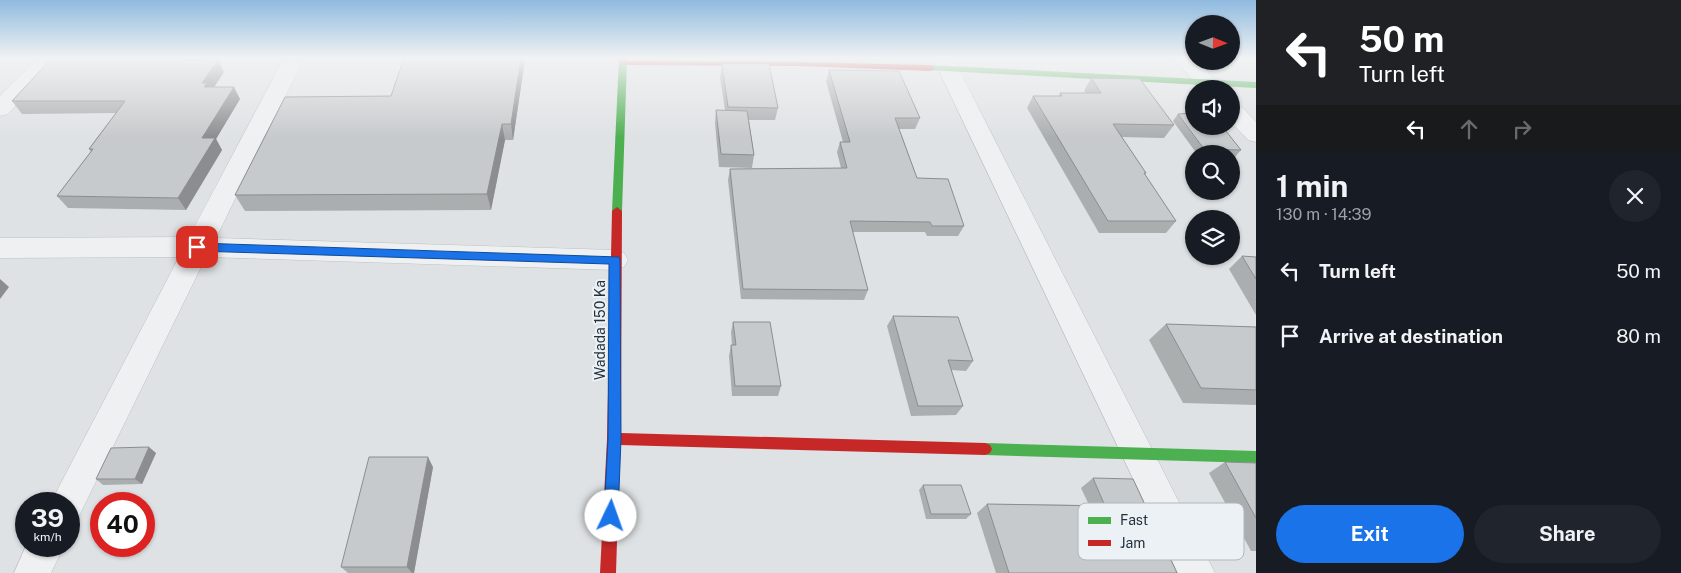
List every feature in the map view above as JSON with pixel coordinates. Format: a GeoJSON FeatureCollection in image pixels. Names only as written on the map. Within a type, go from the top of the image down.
{"type":"FeatureCollection","features":[{"type":"Feature","properties":{"kind":"street"},"geometry":{"type":"LineString","coordinates":[[0,109],[23,85]]}},
{"type":"Feature","properties":{"kind":"street"},"geometry":{"type":"LineString","coordinates":[[73,492],[280,85]]}},
{"type":"Feature","properties":{"kind":"street","name":"Wadada 150 Ka"},"geometry":{"type":"LineString","coordinates":[[608,573],[614,439],[615,260],[622,85]]}},
{"type":"Feature","properties":{"kind":"street"},"geometry":{"type":"LineString","coordinates":[[956,85],[1162,503]]}},
{"type":"Feature","properties":{"kind":"street"},"geometry":{"type":"LineString","coordinates":[[1240,85],[1256,85]]}},
{"type":"Feature","properties":{"kind":"street"},"geometry":{"type":"LineString","coordinates":[[1240,118],[1256,135]]}},
{"type":"Feature","properties":{"kind":"street"},"geometry":{"type":"LineString","coordinates":[[0,248],[197,247],[615,260]]}},
{"type":"Feature","properties":{"kind":"street"},"geometry":{"type":"LineString","coordinates":[[614,439],[1256,457]]}},
{"type":"Feature","properties":{"kind":"street"},"geometry":{"type":"LineString","coordinates":[[32,573],[40,557]]}},
{"type":"Feature","properties":{"kind":"street"},"geometry":{"type":"LineString","coordinates":[[1190,560],[1197,573]]}},
{"type":"Feature","properties":{"kind":"building"},"geometry":{"type":"Polygon","coordinates":[[[27,85],[206,85],[204,87],[234,87],[202,138],[215,138],[178,198],[57,196],[93,149],[89,149],[125,101],[12,101],[27,85]]]}},
{"type":"Feature","properties":{"kind":"building"},"geometry":{"type":"Polygon","coordinates":[[[395,85],[517,85],[511,124],[502,124],[487,194],[235,195],[285,97],[391,96],[395,85]]]}},
{"type":"Feature","properties":{"kind":"building"},"geometry":{"type":"Polygon","coordinates":[[[725,85],[773,85],[778,108],[728,107],[725,85]]]}},
{"type":"Feature","properties":{"kind":"building"},"geometry":{"type":"Polygon","coordinates":[[[833,85],[905,85],[920,118],[895,118],[917,178],[948,179],[964,226],[932,226],[930,222],[850,221],[868,290],[743,289],[730,169],[847,168],[840,142],[850,142],[833,85]]]}},
{"type":"Feature","properties":{"kind":"building"},"geometry":{"type":"Polygon","coordinates":[[[1095,85],[1144,85],[1174,125],[1113,124],[1176,221],[1108,221],[1033,96],[1062,96],[1060,93],[1101,93],[1095,85]]]}},
{"type":"Feature","properties":{"kind":"building"},"geometry":{"type":"Polygon","coordinates":[[[716,110],[747,111],[754,155],[721,154],[716,110]]]}},
{"type":"Feature","properties":{"kind":"building"},"geometry":{"type":"Polygon","coordinates":[[[1178,114],[1185,114],[1185,123],[1178,114]]]}},
{"type":"Feature","properties":{"kind":"building"},"geometry":{"type":"Polygon","coordinates":[[[1194,135],[1229,135],[1237,145],[1201,145],[1194,135]]]}},
{"type":"Feature","properties":{"kind":"building"},"geometry":{"type":"Polygon","coordinates":[[[1242,256],[1256,257],[1256,279],[1242,256]]]}},
{"type":"Feature","properties":{"kind":"building"},"geometry":{"type":"Polygon","coordinates":[[[893,316],[958,317],[973,361],[948,360],[963,406],[918,406],[893,316]]]}},
{"type":"Feature","properties":{"kind":"building"},"geometry":{"type":"Polygon","coordinates":[[[733,322],[770,322],[781,386],[735,386],[731,345],[736,345],[733,322]]]}},
{"type":"Feature","properties":{"kind":"building"},"geometry":{"type":"Polygon","coordinates":[[[1166,324],[1256,327],[1256,390],[1201,388],[1166,324]]]}},
{"type":"Feature","properties":{"kind":"building"},"geometry":{"type":"Polygon","coordinates":[[[149,447],[135,479],[96,479],[111,448],[149,447]]]}},
{"type":"Feature","properties":{"kind":"building"},"geometry":{"type":"Polygon","coordinates":[[[369,457],[428,457],[407,567],[341,567],[369,457]]]}},
{"type":"Feature","properties":{"kind":"building"},"geometry":{"type":"Polygon","coordinates":[[[1225,462],[1256,463],[1256,518],[1225,462]]]}},
{"type":"Feature","properties":{"kind":"building"},"geometry":{"type":"Polygon","coordinates":[[[1093,478],[1133,479],[1144,503],[1104,503],[1093,478]]]}},
{"type":"Feature","properties":{"kind":"building"},"geometry":{"type":"Polygon","coordinates":[[[923,485],[961,485],[971,514],[931,514],[923,485]]]}},
{"type":"Feature","properties":{"kind":"building"},"geometry":{"type":"Polygon","coordinates":[[[987,504],[1078,506],[1078,560],[1171,560],[1177,573],[1009,573],[987,504]]]}},
{"type":"Feature","properties":{"kind":"traffic: fast"},"geometry":{"type":"LineString","coordinates":[[617,211],[622,85]]}},
{"type":"Feature","properties":{"kind":"traffic: fast"},"geometry":{"type":"LineString","coordinates":[[1251,85],[1256,85]]}},
{"type":"Feature","properties":{"kind":"traffic: fast"},"geometry":{"type":"LineString","coordinates":[[985,449],[1256,457]]}},
{"type":"Feature","properties":{"kind":"traffic: jam"},"geometry":{"type":"LineString","coordinates":[[608,573],[614,439],[617,211]]}},
{"type":"Feature","properties":{"kind":"traffic: jam"},"geometry":{"type":"LineString","coordinates":[[614,439],[985,449]]}},
{"type":"Feature","properties":{"kind":"route"},"geometry":{"type":"LineString","coordinates":[[197,247],[615,260],[614,439],[611,516]]}}]}
